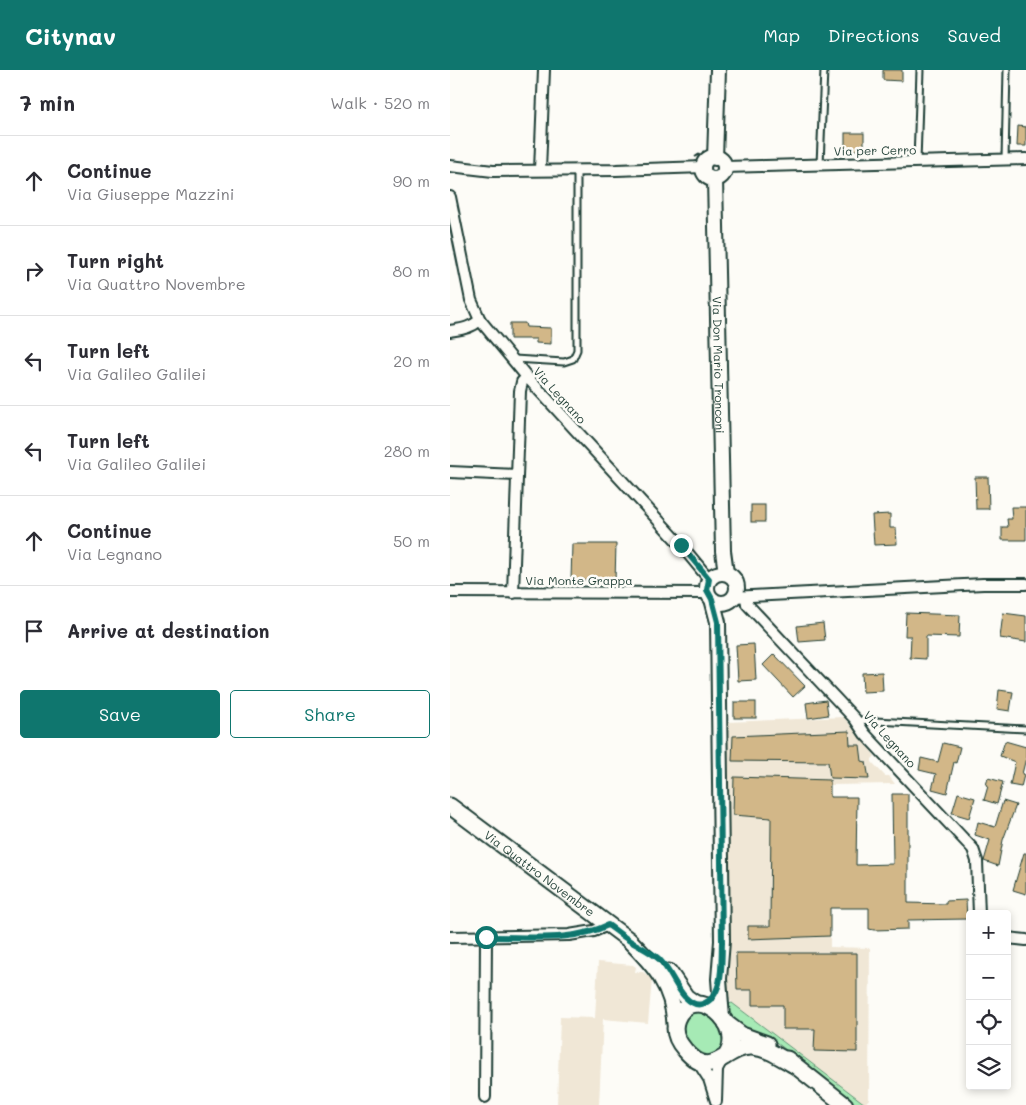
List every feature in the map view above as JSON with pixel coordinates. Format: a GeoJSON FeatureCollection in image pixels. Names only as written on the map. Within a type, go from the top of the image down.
{"type":"FeatureCollection","features":[{"type":"Feature","properties":{"kind":"main road","name":"Via Quattro Novembre"},"geometry":{"type":"LineString","coordinates":[[450,806],[608,925],[644,948],[660,961],[686,997],[698,1004]]}},
{"type":"Feature","properties":{"kind":"main road","name":"Via Quattro Novembre"},"geometry":{"type":"LineString","coordinates":[[629,940],[654,965],[669,990],[673,1002],[675,1024]]}},
{"type":"Feature","properties":{"kind":"main road"},"geometry":{"type":"LineString","coordinates":[[794,1065],[770,1052],[752,1047],[740,1049],[712,1064],[702,1063],[692,1058],[678,1042],[675,1024],[684,1009],[698,1004],[705,1005],[713,1009],[727,1025],[742,1035],[757,1039],[778,1050],[845,1105]]}},
{"type":"Feature","properties":{"kind":"main road"},"geometry":{"type":"LineString","coordinates":[[722,1018],[728,1027],[731,1038],[730,1049],[724,1058]]}},
{"type":"Feature","properties":{"kind":"street"},"geometry":{"type":"LineString","coordinates":[[540,170],[544,70]]}},
{"type":"Feature","properties":{"kind":"street"},"geometry":{"type":"LineString","coordinates":[[718,70],[720,163],[723,174],[716,179],[707,176],[704,167],[706,161],[720,163]]}},
{"type":"Feature","properties":{"kind":"street","name":"Via per Cerro"},"geometry":{"type":"LineString","coordinates":[[720,163],[820,164],[1026,159]]}},
{"type":"Feature","properties":{"kind":"street"},"geometry":{"type":"LineString","coordinates":[[450,166],[493,171],[704,167]]}},
{"type":"Feature","properties":{"kind":"street","name":"Via Don Mario Tronconi"},"geometry":{"type":"LineString","coordinates":[[716,179],[723,551],[722,589],[718,622],[722,932],[720,979],[722,1018]]}},
{"type":"Feature","properties":{"kind":"street","name":"Via Legnano"},"geometry":{"type":"LineString","coordinates":[[450,197],[471,300],[480,320],[527,376],[722,589],[747,604],[855,720],[865,734],[974,849],[977,861],[980,910]]}},
{"type":"Feature","properties":{"kind":"street"},"geometry":{"type":"LineString","coordinates":[[450,331],[474,325],[480,320]]}},
{"type":"Feature","properties":{"kind":"street"},"geometry":{"type":"LineString","coordinates":[[513,593],[520,391],[522,382],[527,376]]}},
{"type":"Feature","properties":{"kind":"street"},"geometry":{"type":"LineString","coordinates":[[450,472],[517,475]]}},
{"type":"Feature","properties":{"kind":"street","name":"Via Monte Grappa"},"geometry":{"type":"LineString","coordinates":[[450,592],[513,593],[1026,584]]}},
{"type":"Feature","properties":{"kind":"street"},"geometry":{"type":"LineString","coordinates":[[450,937],[569,936],[594,931],[608,925]]}},
{"type":"Feature","properties":{"kind":"street"},"geometry":{"type":"LineString","coordinates":[[485,1097],[486,937]]}},
{"type":"Feature","properties":{"kind":"street"},"geometry":{"type":"LineString","coordinates":[[1011,938],[1026,940]]}},
{"type":"Feature","properties":{"kind":"street"},"geometry":{"type":"LineString","coordinates":[[698,1004],[712,998],[720,979]]}},
{"type":"Feature","properties":{"kind":"street"},"geometry":{"type":"LineString","coordinates":[[716,1103],[717,1069],[724,1058]]}},
{"type":"Feature","properties":{"kind":"street"},"geometry":{"type":"LineString","coordinates":[[698,1061],[710,1079],[716,1103]]}},
{"type":"Feature","properties":{"kind":"lane"},"geometry":{"type":"LineString","coordinates":[[820,164],[824,70]]}},
{"type":"Feature","properties":{"kind":"lane"},"geometry":{"type":"LineString","coordinates":[[917,162],[920,70]]}},
{"type":"Feature","properties":{"kind":"lane"},"geometry":{"type":"LineString","coordinates":[[1005,160],[1007,70]]}},
{"type":"Feature","properties":{"kind":"lane"},"geometry":{"type":"LineString","coordinates":[[512,359],[564,362],[573,359],[578,350],[577,170]]}},
{"type":"Feature","properties":{"kind":"lane"},"geometry":{"type":"LineString","coordinates":[[855,720],[1026,729]]}},
{"type":"Feature","properties":{"kind":"shaded area"},"geometry":{"type":"Polygon","coordinates":[[[844,717],[875,756],[872,762],[885,776],[889,776],[895,784],[830,785],[830,947],[870,948],[869,1099],[865,1104],[732,1003],[726,995],[727,722],[844,717]]]}},
{"type":"Feature","properties":{"kind":"shaded area"},"geometry":{"type":"Polygon","coordinates":[[[598,962],[633,965],[636,967],[635,972],[643,972],[652,979],[648,1023],[603,1019],[599,1105],[557,1105],[560,1017],[595,1018],[598,962]]]}},
{"type":"Feature","properties":{"kind":"green space"},"geometry":{"type":"Polygon","coordinates":[[[732,1003],[865,1104],[854,1105],[772,1039],[731,1023],[725,1005],[732,1003]]]}},
{"type":"Feature","properties":{"kind":"green space"},"geometry":{"type":"Polygon","coordinates":[[[693,1010],[708,1013],[718,1024],[725,1039],[722,1051],[711,1058],[694,1052],[682,1034],[681,1024],[693,1010]]]}},
{"type":"Feature","properties":{"kind":"building"},"geometry":{"type":"Polygon","coordinates":[[[883,70],[902,70],[902,81],[883,80],[883,70]]]}},
{"type":"Feature","properties":{"kind":"building"},"geometry":{"type":"Polygon","coordinates":[[[1018,126],[1026,127],[1026,146],[1017,146],[1018,126]]]}},
{"type":"Feature","properties":{"kind":"building"},"geometry":{"type":"Polygon","coordinates":[[[845,133],[864,133],[864,150],[845,150],[845,133]]]}},
{"type":"Feature","properties":{"kind":"building"},"geometry":{"type":"Polygon","coordinates":[[[510,323],[525,323],[526,327],[551,328],[551,344],[536,343],[536,339],[510,339],[510,323]]]}},
{"type":"Feature","properties":{"kind":"building"},"geometry":{"type":"Polygon","coordinates":[[[975,477],[988,477],[989,509],[976,509],[975,477]]]}},
{"type":"Feature","properties":{"kind":"building"},"geometry":{"type":"Polygon","coordinates":[[[751,505],[765,505],[765,522],[751,522],[751,505]]]}},
{"type":"Feature","properties":{"kind":"building"},"geometry":{"type":"Polygon","coordinates":[[[1011,507],[1026,507],[1026,540],[1002,540],[1002,527],[1008,527],[1007,519],[1012,519],[1011,507]]]}},
{"type":"Feature","properties":{"kind":"building"},"geometry":{"type":"Polygon","coordinates":[[[890,514],[890,528],[896,528],[897,544],[874,545],[872,515],[890,514]]]}},
{"type":"Feature","properties":{"kind":"building"},"geometry":{"type":"Polygon","coordinates":[[[572,544],[616,544],[615,581],[571,580],[572,544]]]}},
{"type":"Feature","properties":{"kind":"building"},"geometry":{"type":"Polygon","coordinates":[[[906,613],[960,615],[959,637],[926,636],[926,659],[910,658],[911,636],[905,636],[906,613]]]}},
{"type":"Feature","properties":{"kind":"building"},"geometry":{"type":"Polygon","coordinates":[[[1003,613],[1026,616],[1026,642],[1000,638],[1003,613]]]}},
{"type":"Feature","properties":{"kind":"building"},"geometry":{"type":"Polygon","coordinates":[[[823,623],[825,640],[799,642],[797,626],[823,623]]]}},
{"type":"Feature","properties":{"kind":"building"},"geometry":{"type":"Polygon","coordinates":[[[754,644],[756,680],[738,681],[736,645],[754,644]]]}},
{"type":"Feature","properties":{"kind":"building"},"geometry":{"type":"Polygon","coordinates":[[[774,654],[805,686],[793,697],[763,665],[774,654]]]}},
{"type":"Feature","properties":{"kind":"building"},"geometry":{"type":"Polygon","coordinates":[[[882,672],[883,691],[863,692],[862,673],[882,672]]]}},
{"type":"Feature","properties":{"kind":"building"},"geometry":{"type":"Polygon","coordinates":[[[999,690],[1013,692],[1010,711],[997,709],[999,690]]]}},
{"type":"Feature","properties":{"kind":"building"},"geometry":{"type":"Polygon","coordinates":[[[826,700],[828,715],[808,718],[806,703],[826,700]]]}},
{"type":"Feature","properties":{"kind":"building"},"geometry":{"type":"Polygon","coordinates":[[[734,702],[756,702],[756,718],[734,718],[734,702]]]}},
{"type":"Feature","properties":{"kind":"building"},"geometry":{"type":"Polygon","coordinates":[[[849,731],[850,745],[860,745],[862,761],[866,762],[869,779],[830,778],[828,762],[732,761],[733,736],[849,731]]]}},
{"type":"Feature","properties":{"kind":"building"},"geometry":{"type":"Polygon","coordinates":[[[1005,741],[1026,747],[1021,787],[1010,785],[1015,762],[1000,756],[1005,741]]]}},
{"type":"Feature","properties":{"kind":"building"},"geometry":{"type":"Polygon","coordinates":[[[943,743],[960,747],[956,763],[954,762],[947,793],[932,789],[936,774],[919,770],[921,758],[938,762],[943,743]]]}},
{"type":"Feature","properties":{"kind":"building"},"geometry":{"type":"Polygon","coordinates":[[[734,777],[830,780],[830,797],[857,797],[856,865],[893,864],[892,794],[908,794],[908,903],[946,904],[946,901],[966,900],[966,919],[908,920],[908,929],[874,930],[869,929],[869,908],[830,908],[830,936],[748,939],[748,926],[770,926],[771,818],[733,815],[734,777]]]}},
{"type":"Feature","properties":{"kind":"building"},"geometry":{"type":"Polygon","coordinates":[[[988,778],[1003,782],[997,804],[984,800],[988,778]]]}},
{"type":"Feature","properties":{"kind":"building"},"geometry":{"type":"Polygon","coordinates":[[[958,793],[975,798],[969,818],[952,813],[958,793]]]}},
{"type":"Feature","properties":{"kind":"building"},"geometry":{"type":"Polygon","coordinates":[[[1003,801],[1016,805],[1003,840],[998,866],[984,861],[990,840],[975,835],[978,822],[995,827],[1003,801]]]}},
{"type":"Feature","properties":{"kind":"building"},"geometry":{"type":"Polygon","coordinates":[[[1024,853],[1026,853],[1026,894],[1013,890],[1024,853]]]}},
{"type":"Feature","properties":{"kind":"building"},"geometry":{"type":"Polygon","coordinates":[[[736,953],[857,953],[857,1052],[814,1051],[815,1029],[783,1029],[783,1005],[752,1005],[752,990],[737,990],[736,953]]]}},
{"type":"Feature","properties":{"kind":"route"},"geometry":{"type":"LineString","coordinates":[[486,937],[569,936],[594,931],[608,925],[644,948],[660,961],[669,971],[680,991],[692,1002],[696,1004],[705,1003],[715,994],[720,979],[722,942],[718,622],[712,599],[707,590],[709,579],[681,545]]}}]}
